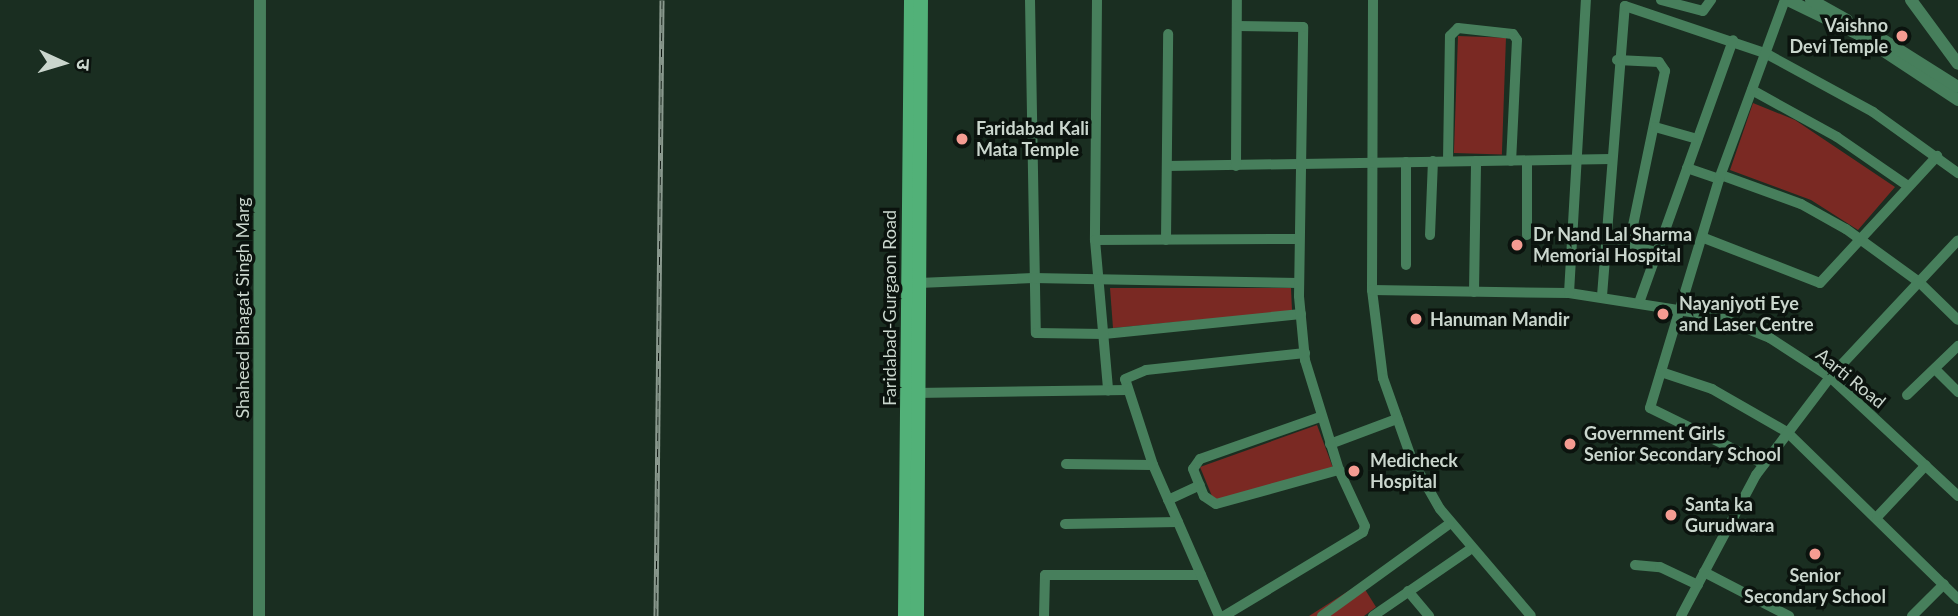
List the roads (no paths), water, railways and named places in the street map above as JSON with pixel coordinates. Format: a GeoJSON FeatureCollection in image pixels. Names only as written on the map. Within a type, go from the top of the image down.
{"type":"FeatureCollection","features":[{"type":"Feature","properties":{"kind":"main road","name":"Faridabad-Gurgaon Road"},"geometry":{"type":"LineString","coordinates":[[911,0],[917,616]]}},
{"type":"Feature","properties":{"kind":"main road","name":"Faridabad-Gurgaon Road"},"geometry":{"type":"LineString","coordinates":[[905,616],[919,283],[920,0]]}},
{"type":"Feature","properties":{"kind":"street","name":"Shaheed Bhagat Singh Marg"},"geometry":{"type":"LineString","coordinates":[[258,616],[260,0]]}},
{"type":"Feature","properties":{"kind":"street"},"geometry":{"type":"LineString","coordinates":[[1030,0],[1036,333],[1104,334],[1301,314]]}},
{"type":"Feature","properties":{"kind":"street"},"geometry":{"type":"LineString","coordinates":[[1097,0],[1096,240],[1108,390]]}},
{"type":"Feature","properties":{"kind":"street"},"geometry":{"type":"LineString","coordinates":[[1236,166],[1237,0]]}},
{"type":"Feature","properties":{"kind":"street"},"geometry":{"type":"LineString","coordinates":[[1373,0],[1372,290],[1380,367],[1397,419],[1449,524],[1469,550],[1531,616]]}},
{"type":"Feature","properties":{"kind":"street"},"geometry":{"type":"LineString","coordinates":[[1569,292],[1586,0]]}},
{"type":"Feature","properties":{"kind":"street"},"geometry":{"type":"LineString","coordinates":[[1661,0],[1703,11],[1711,0]]}},
{"type":"Feature","properties":{"kind":"street"},"geometry":{"type":"LineString","coordinates":[[1764,464],[1650,409],[1680,307],[1704,238],[1720,177],[1765,52],[1787,0],[1858,34],[1957,93]]}},
{"type":"Feature","properties":{"kind":"street"},"geometry":{"type":"LineString","coordinates":[[1811,0],[1957,93]]}},
{"type":"Feature","properties":{"kind":"street"},"geometry":{"type":"LineString","coordinates":[[1911,0],[1958,64]]}},
{"type":"Feature","properties":{"kind":"street"},"geometry":{"type":"LineString","coordinates":[[1602,296],[1616,60],[1625,6],[1765,52],[1864,106],[1958,173]]}},
{"type":"Feature","properties":{"kind":"street"},"geometry":{"type":"LineString","coordinates":[[1224,616],[1363,532],[1364,520],[1329,444],[1305,353],[1299,283],[1303,27],[1237,26]]}},
{"type":"Feature","properties":{"kind":"street"},"geometry":{"type":"LineString","coordinates":[[1448,161],[1450,36],[1458,28],[1508,33],[1517,40],[1511,161]]}},
{"type":"Feature","properties":{"kind":"street"},"geometry":{"type":"LineString","coordinates":[[1166,240],[1168,34]]}},
{"type":"Feature","properties":{"kind":"street"},"geometry":{"type":"LineString","coordinates":[[1640,300],[1660,253],[1733,40]]}},
{"type":"Feature","properties":{"kind":"street"},"geometry":{"type":"LineString","coordinates":[[1616,60],[1665,67],[1629,245]]}},
{"type":"Feature","properties":{"kind":"street"},"geometry":{"type":"LineString","coordinates":[[1752,90],[1838,137],[1908,186]]}},
{"type":"Feature","properties":{"kind":"street"},"geometry":{"type":"LineString","coordinates":[[1655,127],[1697,139]]}},
{"type":"Feature","properties":{"kind":"street"},"geometry":{"type":"LineString","coordinates":[[1704,238],[1815,284],[1830,276],[1937,156]]}},
{"type":"Feature","properties":{"kind":"street"},"geometry":{"type":"LineString","coordinates":[[1167,166],[1611,159]]}},
{"type":"Feature","properties":{"kind":"street"},"geometry":{"type":"LineString","coordinates":[[1474,292],[1476,161]]}},
{"type":"Feature","properties":{"kind":"street"},"geometry":{"type":"LineString","coordinates":[[1527,161],[1527,235]]}},
{"type":"Feature","properties":{"kind":"street"},"geometry":{"type":"LineString","coordinates":[[1406,162],[1406,265]]}},
{"type":"Feature","properties":{"kind":"street"},"geometry":{"type":"LineString","coordinates":[[1430,235],[1433,162]]}},
{"type":"Feature","properties":{"kind":"street"},"geometry":{"type":"LineString","coordinates":[[1687,168],[1801,204],[1860,240],[1919,282],[1958,320]]}},
{"type":"Feature","properties":{"kind":"street"},"geometry":{"type":"LineString","coordinates":[[1096,240],[1299,239]]}},
{"type":"Feature","properties":{"kind":"street"},"geometry":{"type":"LineString","coordinates":[[1605,239],[1660,253]]}},
{"type":"Feature","properties":{"kind":"street"},"geometry":{"type":"LineString","coordinates":[[1681,616],[1764,464],[1787,432],[1830,377],[1958,240]]}},
{"type":"Feature","properties":{"kind":"street"},"geometry":{"type":"LineString","coordinates":[[919,283],[1033,278],[1299,283]]}},
{"type":"Feature","properties":{"kind":"street","name":"Aarti Road"},"geometry":{"type":"LineString","coordinates":[[1372,290],[1569,292],[1640,300],[1680,307],[1770,338],[1830,377],[1958,496]]}},
{"type":"Feature","properties":{"kind":"street"},"geometry":{"type":"LineString","coordinates":[[1907,396],[1958,346]]}},
{"type":"Feature","properties":{"kind":"street"},"geometry":{"type":"LineString","coordinates":[[1219,616],[1153,465],[1128,390],[1128,373],[1305,353]]}},
{"type":"Feature","properties":{"kind":"street"},"geometry":{"type":"LineString","coordinates":[[1935,369],[1958,392]]}},
{"type":"Feature","properties":{"kind":"street"},"geometry":{"type":"LineString","coordinates":[[1661,372],[1712,389],[1787,432],[1877,516],[1958,598]]}},
{"type":"Feature","properties":{"kind":"street"},"geometry":{"type":"LineString","coordinates":[[914,393],[1128,390]]}},
{"type":"Feature","properties":{"kind":"street"},"geometry":{"type":"LineString","coordinates":[[1320,417],[1200,459],[1193,469],[1200,485],[1216,504],[1339,470]]}},
{"type":"Feature","properties":{"kind":"street"},"geometry":{"type":"LineString","coordinates":[[1329,444],[1397,419]]}},
{"type":"Feature","properties":{"kind":"street"},"geometry":{"type":"LineString","coordinates":[[1066,464],[1153,465]]}},
{"type":"Feature","properties":{"kind":"street"},"geometry":{"type":"LineString","coordinates":[[1877,516],[1926,465]]}},
{"type":"Feature","properties":{"kind":"street"},"geometry":{"type":"LineString","coordinates":[[1168,500],[1200,485]]}},
{"type":"Feature","properties":{"kind":"street"},"geometry":{"type":"LineString","coordinates":[[1065,524],[1178,523]]}},
{"type":"Feature","properties":{"kind":"street"},"geometry":{"type":"LineString","coordinates":[[1322,616],[1449,524]]}},
{"type":"Feature","properties":{"kind":"street"},"geometry":{"type":"LineString","coordinates":[[1373,616],[1469,550]]}},
{"type":"Feature","properties":{"kind":"street"},"geometry":{"type":"LineString","coordinates":[[1635,565],[1667,569],[1698,584]]}},
{"type":"Feature","properties":{"kind":"street"},"geometry":{"type":"LineString","coordinates":[[1704,572],[1789,616]]}},
{"type":"Feature","properties":{"kind":"street"},"geometry":{"type":"LineString","coordinates":[[1044,616],[1045,575],[1201,575]]}},
{"type":"Feature","properties":{"kind":"street"},"geometry":{"type":"LineString","coordinates":[[1912,616],[1944,584]]}},
{"type":"Feature","properties":{"kind":"street"},"geometry":{"type":"LineString","coordinates":[[1408,591],[1429,616]]}},
{"type":"Feature","properties":{"kind":"railway"},"geometry":{"type":"LineString","coordinates":[[656,616],[662,0]]}},
{"type":"Feature","properties":{"kind":"place","name":"Vaishno Devi Temple"},"geometry":{"type":"Point","coordinates":[1902,36]}},
{"type":"Feature","properties":{"kind":"place","name":"Faridabad Kali Mata Temple"},"geometry":{"type":"Point","coordinates":[962,139]}},
{"type":"Feature","properties":{"kind":"place","name":"Dr Nand Lal Sharma Memorial Hospital"},"geometry":{"type":"Point","coordinates":[1517,245]}},
{"type":"Feature","properties":{"kind":"place","name":"Nayanjyoti Eye and Laser Centre"},"geometry":{"type":"Point","coordinates":[1663,314]}},
{"type":"Feature","properties":{"kind":"place","name":"Hanuman Mandir"},"geometry":{"type":"Point","coordinates":[1416,319]}},
{"type":"Feature","properties":{"kind":"place","name":"Government Girls Senior Secondary School"},"geometry":{"type":"Point","coordinates":[1570,444]}},
{"type":"Feature","properties":{"kind":"place","name":"Medicheck Hospital"},"geometry":{"type":"Point","coordinates":[1354,471]}},
{"type":"Feature","properties":{"kind":"place","name":"Santa ka Gurudwara"},"geometry":{"type":"Point","coordinates":[1671,515]}},
{"type":"Feature","properties":{"kind":"place","name":"Senior Secondary School"},"geometry":{"type":"Point","coordinates":[1815,554]}}]}
